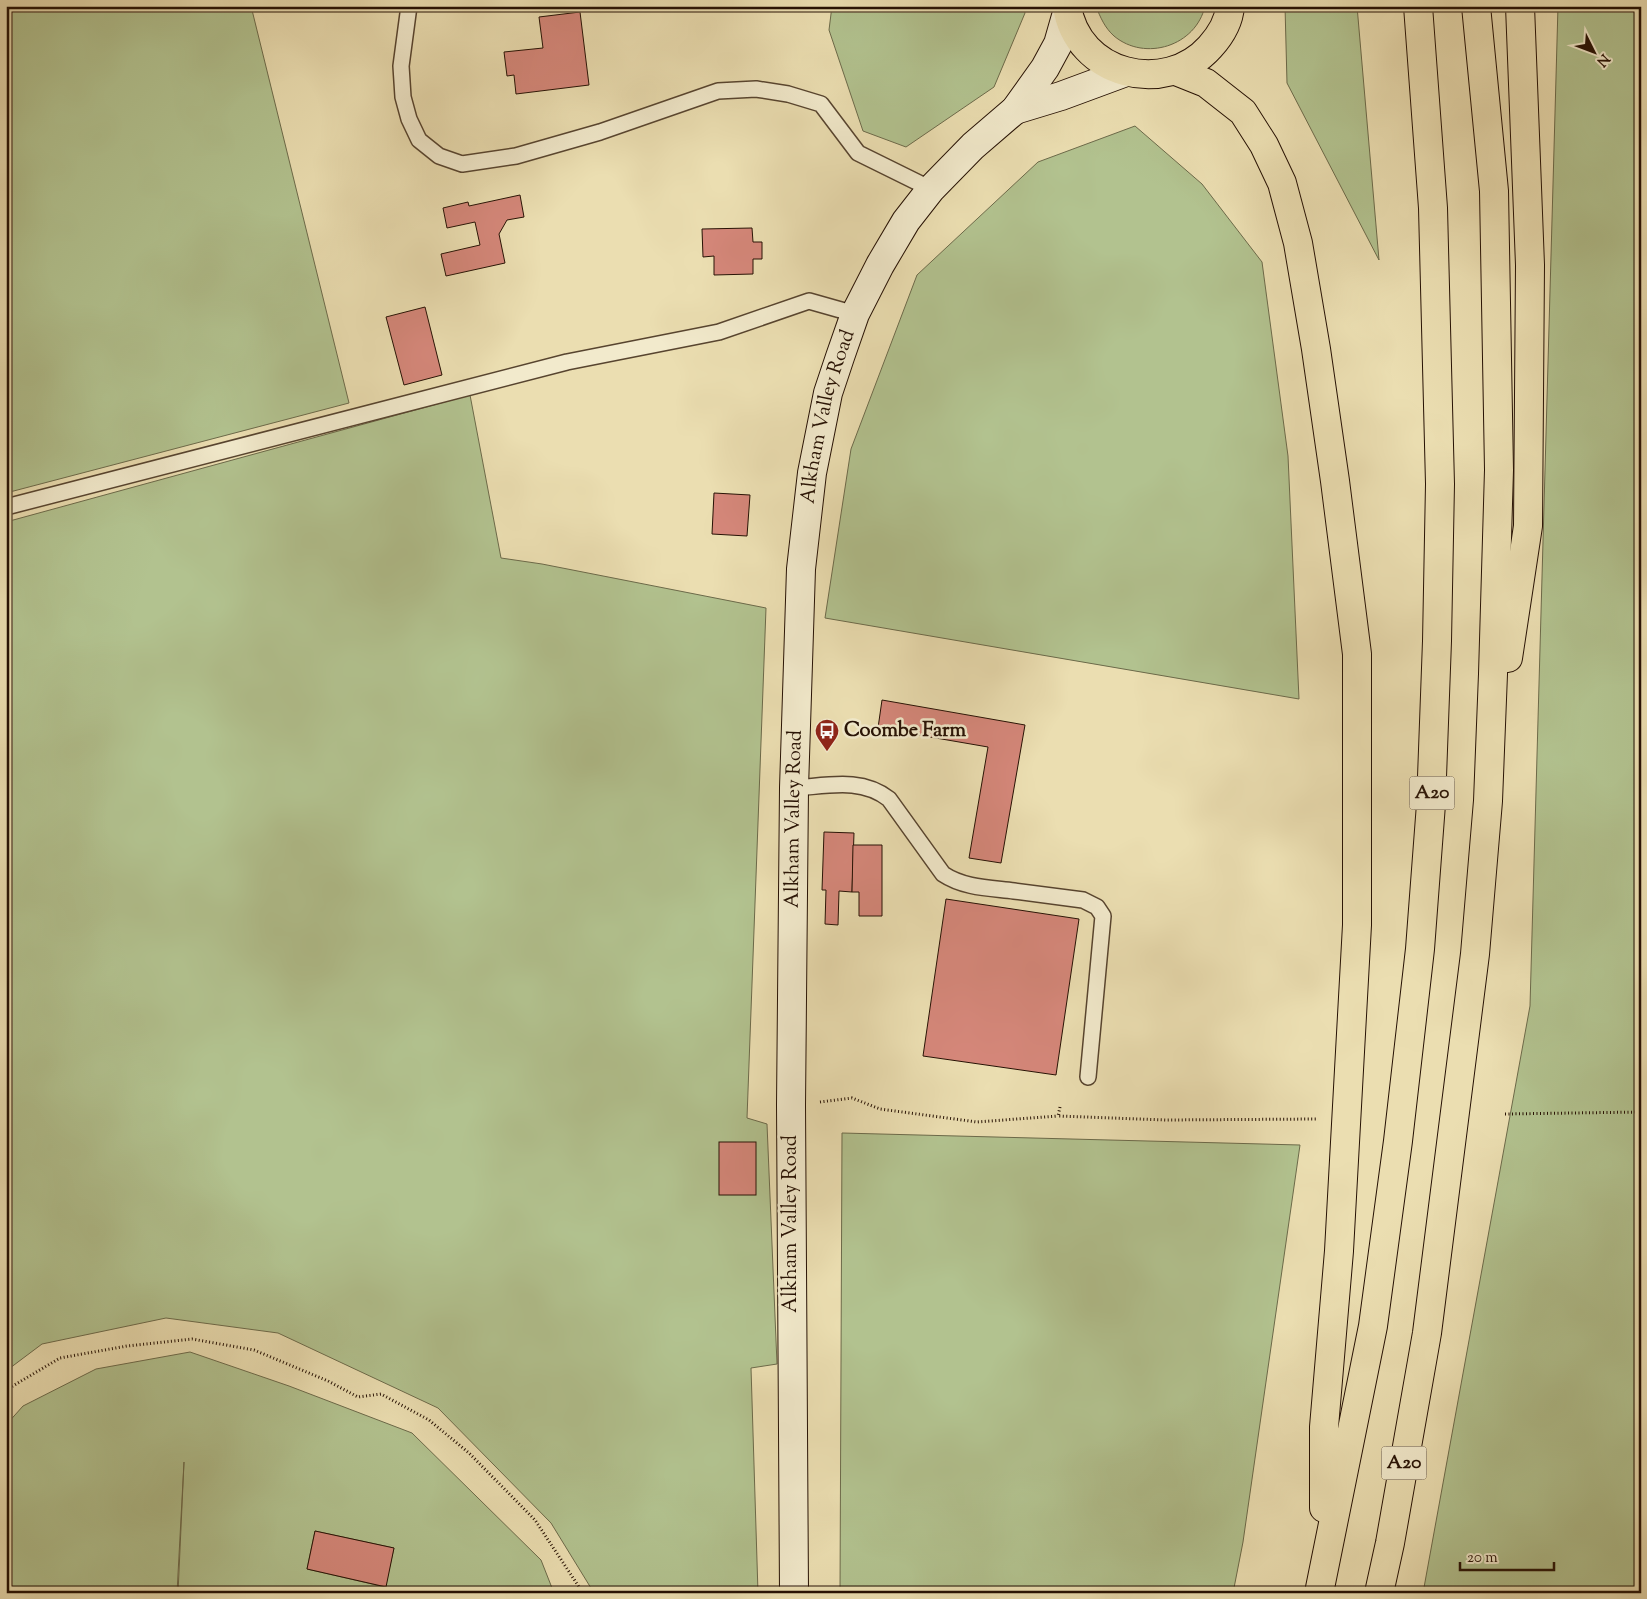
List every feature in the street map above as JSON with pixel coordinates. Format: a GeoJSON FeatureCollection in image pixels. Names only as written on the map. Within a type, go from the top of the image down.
{"type":"FeatureCollection","features":[{"type":"Feature","properties":{"kind":"main road"},"geometry":{"type":"LineString","coordinates":[[1068,8],[1075,30],[1088,49],[1106,63],[1126,72],[1160,75],[1176,71],[1200,58],[1218,37],[1230,12],[1230,6]]}},
{"type":"Feature","properties":{"kind":"main road","name":"A20"},"geometry":{"type":"LineString","coordinates":[[1321,1582],[1373,1326],[1398,1141],[1420,949],[1431,804],[1438,641],[1440,484],[1433,208],[1418,6]]}},
{"type":"Feature","properties":{"kind":"main road","name":"A20"},"geometry":{"type":"LineString","coordinates":[[1379,1593],[1390,1543],[1427,1333],[1475,954],[1488,801],[1498,450],[1494,191],[1476,6]]}},
{"type":"Feature","properties":{"kind":"main road"},"geometry":{"type":"LineString","coordinates":[[1488,801],[1528,526],[1530,265],[1520,6]]}},
{"type":"Feature","properties":{"kind":"main road"},"geometry":{"type":"LineString","coordinates":[[1176,71],[1206,83],[1243,112],[1264,145],[1282,183],[1298,243],[1316,349],[1357,654],[1357,925],[1339,1251],[1324,1428],[1321,1582]]}},
{"type":"Feature","properties":{"kind":"street","name":"Alkham Valley Road"},"geometry":{"type":"LineString","coordinates":[[794,1593],[790,1105],[794,788],[801,569],[806,513],[828,394],[855,314],[880,265],[895,239],[932,189],[973,146],[1016,110],[1045,68],[1058,44],[1068,8]]}},
{"type":"Feature","properties":{"kind":"street","name":"Alkham Valley Road"},"geometry":{"type":"LineString","coordinates":[[1016,110],[1126,72]]}},
{"type":"Feature","properties":{"kind":"lane"},"geometry":{"type":"LineString","coordinates":[[409,6],[401,66],[403,97],[408,119],[419,140],[439,156],[447,159],[462,164],[516,156],[600,132],[718,91],[756,89],[788,94],[821,104],[858,153],[932,189]]}},
{"type":"Feature","properties":{"kind":"lane"},"geometry":{"type":"LineString","coordinates":[[6,507],[567,362],[719,332],[809,301],[855,314]]}},
{"type":"Feature","properties":{"kind":"lane"},"geometry":{"type":"LineString","coordinates":[[794,788],[855,784],[869,787],[889,799],[938,867],[951,879],[959,883],[1083,900],[1097,907],[1103,916],[1088,1077]]}},
{"type":"Feature","properties":{"kind":"path"},"geometry":{"type":"LineString","coordinates":[[790,1105],[852,1098],[880,1109],[977,1122],[1058,1116],[1166,1120],[1317,1119]]}},
{"type":"Feature","properties":{"kind":"path"},"geometry":{"type":"LineString","coordinates":[[1058,1116],[1060,1107]]}},
{"type":"Feature","properties":{"kind":"path"},"geometry":{"type":"LineString","coordinates":[[1504,1114],[1641,1112]]}},
{"type":"Feature","properties":{"kind":"path"},"geometry":{"type":"LineString","coordinates":[[6,1390],[60,1358],[127,1346],[192,1339],[254,1350],[328,1381],[358,1397],[381,1394],[429,1420],[469,1453],[535,1520],[583,1593]]}},
{"type":"Feature","properties":{"kind":"green space"},"geometry":{"type":"Polygon","coordinates":[[[6,6],[251,6],[349,403],[6,493],[6,6]]]}},
{"type":"Feature","properties":{"kind":"green space"},"geometry":{"type":"Polygon","coordinates":[[[832,6],[1024,6],[1025,13],[994,87],[906,147],[863,131],[829,30],[832,6]]]}},
{"type":"Feature","properties":{"kind":"green space"},"geometry":{"type":"Polygon","coordinates":[[[1096,6],[1205,6],[1200,20],[1180,40],[1168,46],[1140,48],[1126,44],[1114,36],[1103,22],[1096,6]]]}},
{"type":"Feature","properties":{"kind":"green space"},"geometry":{"type":"Polygon","coordinates":[[[1285,6],[1357,6],[1379,260],[1287,83],[1285,6]]]}},
{"type":"Feature","properties":{"kind":"green space"},"geometry":{"type":"Polygon","coordinates":[[[1558,6],[1641,6],[1641,1593],[1423,1593],[1530,1006],[1558,6]]]}},
{"type":"Feature","properties":{"kind":"green space"},"geometry":{"type":"Polygon","coordinates":[[[1135,126],[1202,184],[1262,262],[1288,456],[1299,699],[825,618],[851,449],[917,275],[1038,162],[1135,126]]]}},
{"type":"Feature","properties":{"kind":"green space"},"geometry":{"type":"Polygon","coordinates":[[[470,395],[501,558],[542,564],[766,608],[747,1118],[767,1124],[777,1364],[751,1368],[758,1593],[594,1593],[551,1523],[438,1408],[278,1333],[166,1318],[42,1344],[6,1371],[6,522],[470,395]]]}},
{"type":"Feature","properties":{"kind":"green space"},"geometry":{"type":"Polygon","coordinates":[[[842,1133],[1300,1145],[1243,1542],[1233,1593],[840,1593],[842,1133]]]}},
{"type":"Feature","properties":{"kind":"green space"},"geometry":{"type":"Polygon","coordinates":[[[190,1352],[289,1386],[412,1433],[541,1560],[554,1593],[178,1593],[184,1462],[177,1593],[6,1593],[6,1425],[23,1406],[96,1369],[190,1352]],[[315,1531],[307,1569],[385,1587],[394,1548],[315,1531]]]}},
{"type":"Feature","properties":{"kind":"building"},"geometry":{"type":"Polygon","coordinates":[[[580,12],[589,85],[516,94],[514,75],[507,76],[504,52],[543,48],[539,17],[580,12]]]}},
{"type":"Feature","properties":{"kind":"building"},"geometry":{"type":"Polygon","coordinates":[[[520,195],[524,217],[507,220],[499,234],[505,263],[446,276],[441,254],[480,245],[475,222],[447,228],[443,208],[468,202],[469,206],[520,195]]]}},
{"type":"Feature","properties":{"kind":"building"},"geometry":{"type":"Polygon","coordinates":[[[752,228],[753,242],[762,242],[762,259],[753,259],[753,274],[714,275],[714,256],[703,257],[702,229],[752,228]]]}},
{"type":"Feature","properties":{"kind":"building"},"geometry":{"type":"Polygon","coordinates":[[[425,307],[442,375],[404,385],[386,317],[425,307]]]}},
{"type":"Feature","properties":{"kind":"building"},"geometry":{"type":"Polygon","coordinates":[[[714,493],[750,495],[747,536],[712,534],[714,493]]]}},
{"type":"Feature","properties":{"kind":"building"},"geometry":{"type":"Polygon","coordinates":[[[882,700],[1025,725],[1001,863],[969,858],[988,747],[878,728],[882,700]]]}},
{"type":"Feature","properties":{"kind":"building"},"geometry":{"type":"Polygon","coordinates":[[[824,832],[854,833],[852,892],[839,891],[838,925],[825,924],[826,890],[822,890],[824,832]]]}},
{"type":"Feature","properties":{"kind":"building"},"geometry":{"type":"Polygon","coordinates":[[[853,845],[882,845],[882,916],[859,916],[859,892],[852,892],[853,845]]]}},
{"type":"Feature","properties":{"kind":"building"},"geometry":{"type":"Polygon","coordinates":[[[946,899],[1079,919],[1056,1075],[923,1056],[946,899]]]}},
{"type":"Feature","properties":{"kind":"building"},"geometry":{"type":"Polygon","coordinates":[[[719,1142],[756,1142],[756,1195],[719,1195],[719,1142]]]}},
{"type":"Feature","properties":{"kind":"building"},"geometry":{"type":"Polygon","coordinates":[[[315,1531],[394,1548],[386,1587],[307,1569],[315,1531]]]}},
{"type":"Feature","properties":{"kind":"place","name":"Coombe Farm"},"geometry":{"type":"Point","coordinates":[827,752]}}]}
